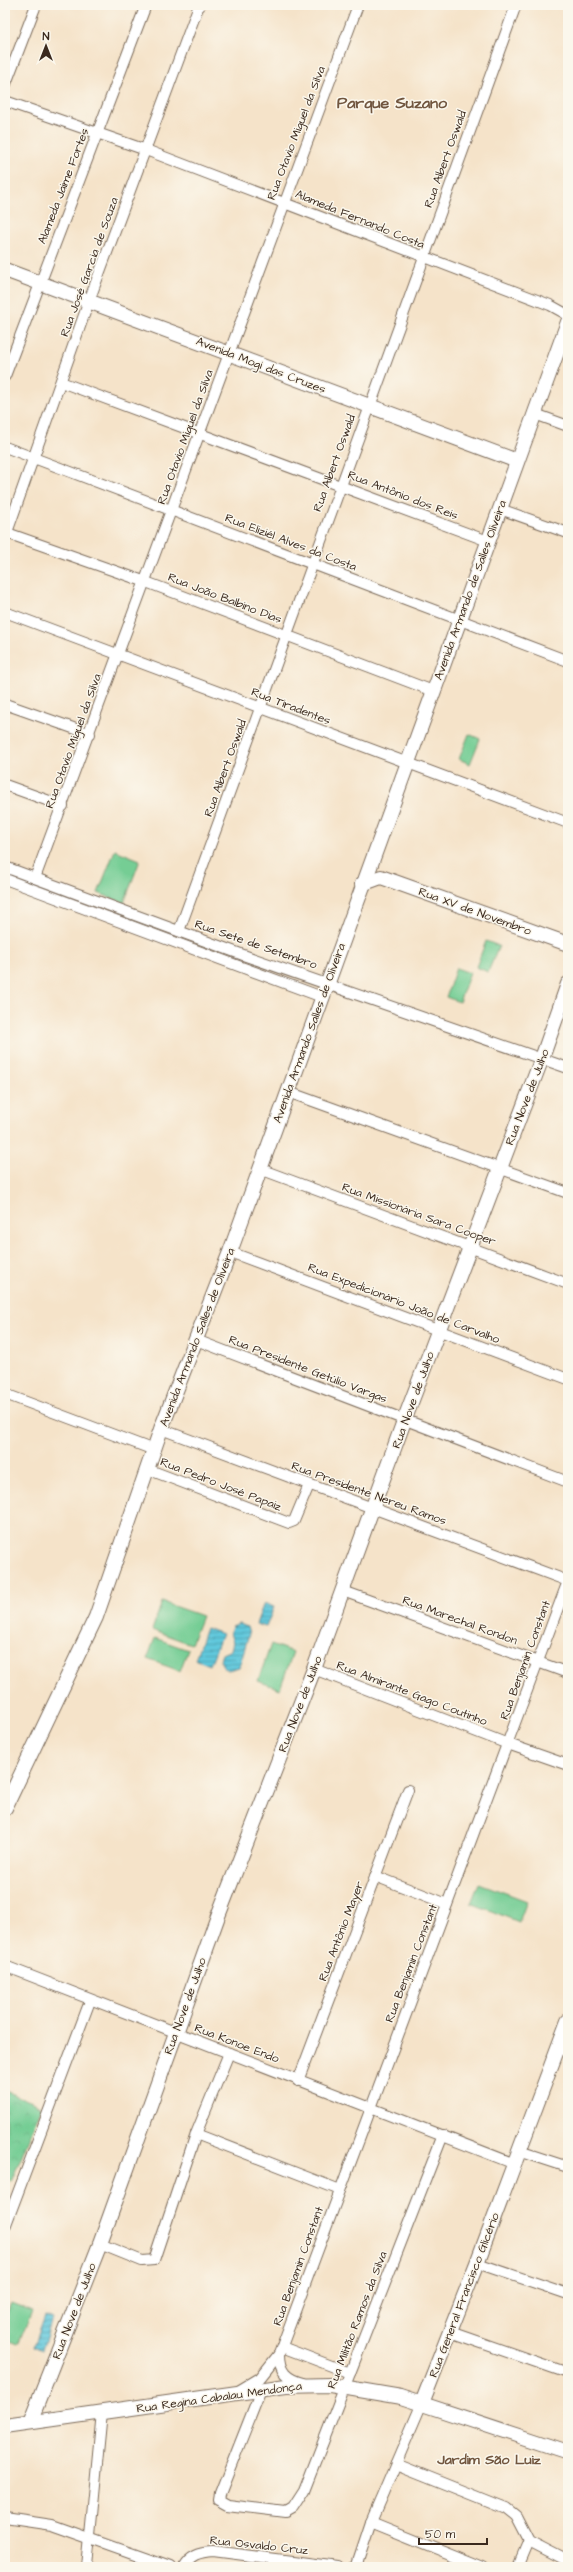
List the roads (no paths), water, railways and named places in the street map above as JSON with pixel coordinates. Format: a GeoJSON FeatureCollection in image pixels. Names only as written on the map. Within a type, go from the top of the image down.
{"type":"FeatureCollection","features":[{"type":"Feature","properties":{"kind":"main road","name":"Avenida Mogi das Cruzes"},"geometry":{"type":"LineString","coordinates":[[5,270],[518,461]]}},
{"type":"Feature","properties":{"kind":"main road","name":"Avenida Armando de Salles Oliveira"},"geometry":{"type":"LineString","coordinates":[[372,858],[568,322]]}},
{"type":"Feature","properties":{"kind":"main road"},"geometry":{"type":"LineString","coordinates":[[362,884],[381,877],[372,858]]}},
{"type":"Feature","properties":{"kind":"main road","name":"Avenida Armando Salles de Oliveira"},"geometry":{"type":"LineString","coordinates":[[5,1808],[57,1705],[96,1617],[161,1429],[230,1252],[372,858]]}},
{"type":"Feature","properties":{"kind":"main road","name":"Rua XV de Novembro"},"geometry":{"type":"LineString","coordinates":[[381,877],[568,944]]}},
{"type":"Feature","properties":{"kind":"main road","name":"Rua Nove de Julho"},"geometry":{"type":"LineString","coordinates":[[30,2422],[100,2244],[175,2034],[314,1669],[374,1508],[404,1421],[542,1058],[568,984]]}},
{"type":"Feature","properties":{"kind":"main road","name":"Rua General Francisco Glicério"},"geometry":{"type":"LineString","coordinates":[[422,2403],[477,2263],[568,2021]]}},
{"type":"Feature","properties":{"kind":"main road","name":"Rua Regina Cabalau Mendonça"},"geometry":{"type":"LineString","coordinates":[[5,2426],[261,2390],[315,2385],[345,2386],[422,2403],[568,2452]]}},
{"type":"Feature","properties":{"kind":"street"},"geometry":{"type":"LineString","coordinates":[[5,86],[36,5]]}},
{"type":"Feature","properties":{"kind":"street","name":"Alameda Jaime Fortes"},"geometry":{"type":"LineString","coordinates":[[5,376],[146,5]]}},
{"type":"Feature","properties":{"kind":"street","name":"Rua José Garcia de Souza"},"geometry":{"type":"LineString","coordinates":[[6,536],[35,458],[89,301],[199,5]]}},
{"type":"Feature","properties":{"kind":"street","name":"Rua Otavio Miguel da Silva"},"geometry":{"type":"LineString","coordinates":[[35,878],[146,582],[283,203],[358,5]]}},
{"type":"Feature","properties":{"kind":"street","name":"Rua Albert Oswald"},"geometry":{"type":"LineString","coordinates":[[179,931],[262,708],[340,485],[422,258],[516,5]]}},
{"type":"Feature","properties":{"kind":"street","name":"Alameda Fernando Costa"},"geometry":{"type":"LineString","coordinates":[[5,101],[146,150],[422,258],[550,305],[568,315]]}},
{"type":"Feature","properties":{"kind":"street","name":"Rua Antônio dos Reis"},"geometry":{"type":"LineString","coordinates":[[61,382],[488,541]]}},
{"type":"Feature","properties":{"kind":"street"},"geometry":{"type":"LineString","coordinates":[[535,414],[568,426]]}},
{"type":"Feature","properties":{"kind":"street","name":"Rua Eliziél Alves da Costa"},"geometry":{"type":"LineString","coordinates":[[5,447],[459,621],[568,661]]}},
{"type":"Feature","properties":{"kind":"street"},"geometry":{"type":"LineString","coordinates":[[500,509],[568,533]]}},
{"type":"Feature","properties":{"kind":"street","name":"Rua João Balbino Dias"},"geometry":{"type":"LineString","coordinates":[[6,536],[146,582],[433,691]]}},
{"type":"Feature","properties":{"kind":"street","name":"Rua Tiradentes"},"geometry":{"type":"LineString","coordinates":[[5,612],[568,823]]}},
{"type":"Feature","properties":{"kind":"street"},"geometry":{"type":"LineString","coordinates":[[5,704],[90,734]]}},
{"type":"Feature","properties":{"kind":"street"},"geometry":{"type":"LineString","coordinates":[[5,785],[63,806]]}},
{"type":"Feature","properties":{"kind":"street","name":"Rua Sete de Setembro"},"geometry":{"type":"LineString","coordinates":[[5,867],[179,931],[328,982],[568,1068]]}},
{"type":"Feature","properties":{"kind":"street"},"geometry":{"type":"LineString","coordinates":[[5,879],[322,997]]}},
{"type":"Feature","properties":{"kind":"street"},"geometry":{"type":"LineString","coordinates":[[288,1092],[568,1193]]}},
{"type":"Feature","properties":{"kind":"street","name":"Rua Missionária Sara Cooper"},"geometry":{"type":"LineString","coordinates":[[260,1169],[568,1284]]}},
{"type":"Feature","properties":{"kind":"street","name":"Rua Expedicionário João de Carvalho"},"geometry":{"type":"LineString","coordinates":[[230,1252],[568,1379]]}},
{"type":"Feature","properties":{"kind":"street","name":"Rua Presidente Getúlio Vargas"},"geometry":{"type":"LineString","coordinates":[[196,1340],[404,1421],[568,1482]]}},
{"type":"Feature","properties":{"kind":"street"},"geometry":{"type":"LineString","coordinates":[[5,1394],[154,1450]]}},
{"type":"Feature","properties":{"kind":"street","name":"Rua Presidente Nereu Ramos"},"geometry":{"type":"LineString","coordinates":[[161,1429],[568,1581]]}},
{"type":"Feature","properties":{"kind":"street","name":"Rua Pedro José Papaiz"},"geometry":{"type":"LineString","coordinates":[[147,1470],[289,1523],[294,1520],[309,1485]]}},
{"type":"Feature","properties":{"kind":"street","name":"Rua Benjamin Constant"},"geometry":{"type":"LineString","coordinates":[[232,2395],[260,2378],[281,2351],[371,2106],[568,1581]]}},
{"type":"Feature","properties":{"kind":"street","name":"Rua Marechal Rondon"},"geometry":{"type":"LineString","coordinates":[[343,1591],[568,1673]]}},
{"type":"Feature","properties":{"kind":"street","name":"Rua Almirante Gago Coutinho"},"geometry":{"type":"LineString","coordinates":[[314,1669],[508,1744],[568,1765]]}},
{"type":"Feature","properties":{"kind":"street","name":"Rua Antônio Mayer"},"geometry":{"type":"LineString","coordinates":[[298,2081],[408,1790]]}},
{"type":"Feature","properties":{"kind":"street"},"geometry":{"type":"LineString","coordinates":[[375,1876],[447,1904]]}},
{"type":"Feature","properties":{"kind":"street","name":"Rua Konoe Endo"},"geometry":{"type":"LineString","coordinates":[[5,1966],[175,2034],[443,2134],[517,2157],[568,2167]]}},
{"type":"Feature","properties":{"kind":"street"},"geometry":{"type":"LineString","coordinates":[[5,2227],[90,2001]]}},
{"type":"Feature","properties":{"kind":"street"},"geometry":{"type":"LineString","coordinates":[[100,2244],[142,2261],[154,2260],[196,2134],[229,2053]]}},
{"type":"Feature","properties":{"kind":"street"},"geometry":{"type":"LineString","coordinates":[[196,2134],[340,2190]]}},
{"type":"Feature","properties":{"kind":"street","name":"Rua Militão Ramos da Silva"},"geometry":{"type":"LineString","coordinates":[[261,2390],[220,2494],[220,2500],[228,2505],[289,2511],[298,2502],[304,2490],[443,2134]]}},
{"type":"Feature","properties":{"kind":"street"},"geometry":{"type":"LineString","coordinates":[[477,2263],[568,2294]]}},
{"type":"Feature","properties":{"kind":"street"},"geometry":{"type":"LineString","coordinates":[[450,2332],[568,2373]]}},
{"type":"Feature","properties":{"kind":"street"},"geometry":{"type":"LineString","coordinates":[[315,2385],[285,2376],[280,2367],[281,2351],[350,2373]]}},
{"type":"Feature","properties":{"kind":"street","name":"Rua General Francisco Glicério"},"geometry":{"type":"LineString","coordinates":[[356,2567],[371,2522],[422,2403]]}},
{"type":"Feature","properties":{"kind":"street"},"geometry":{"type":"LineString","coordinates":[[88,2567],[102,2412]]}},
{"type":"Feature","properties":{"kind":"street"},"geometry":{"type":"LineString","coordinates":[[396,2464],[506,2508],[516,2516],[529,2541],[568,2561]]}},
{"type":"Feature","properties":{"kind":"street"},"geometry":{"type":"LineString","coordinates":[[5,2518],[39,2522],[170,2567]]}},
{"type":"Feature","properties":{"kind":"street"},"geometry":{"type":"LineString","coordinates":[[371,2522],[482,2567]]}},
{"type":"Feature","properties":{"kind":"street"},"geometry":{"type":"LineString","coordinates":[[518,2567],[529,2541]]}},
{"type":"Feature","properties":{"kind":"street","name":"Rua Osvaldo Cruz"},"geometry":{"type":"LineString","coordinates":[[183,2567],[188,2559],[196,2553],[213,2551],[339,2567]]}},
{"type":"Feature","properties":{"kind":"water"},"geometry":{"type":"Polygon","coordinates":[[[264,1603],[274,1607],[266,1627],[256,1624],[264,1603]]]}},
{"type":"Feature","properties":{"kind":"water"},"geometry":{"type":"Polygon","coordinates":[[[240,1624],[247,1627],[249,1634],[239,1667],[228,1670],[223,1666],[220,1660],[222,1654],[231,1650],[233,1642],[230,1633],[232,1627],[240,1624]]]}},
{"type":"Feature","properties":{"kind":"water"},"geometry":{"type":"Polygon","coordinates":[[[206,1628],[222,1634],[210,1665],[195,1659],[206,1628]]]}},
{"type":"Feature","properties":{"kind":"water"},"geometry":{"type":"Polygon","coordinates":[[[45,2316],[52,2319],[42,2350],[34,2346],[45,2316]]]}},
{"type":"Feature","properties":{"kind":"district","name":"Parque Suzano"},"geometry":{"type":"Point","coordinates":[392,102]}},
{"type":"Feature","properties":{"kind":"district","name":"Jardim São Luiz"},"geometry":{"type":"Point","coordinates":[489,2459]}}]}
